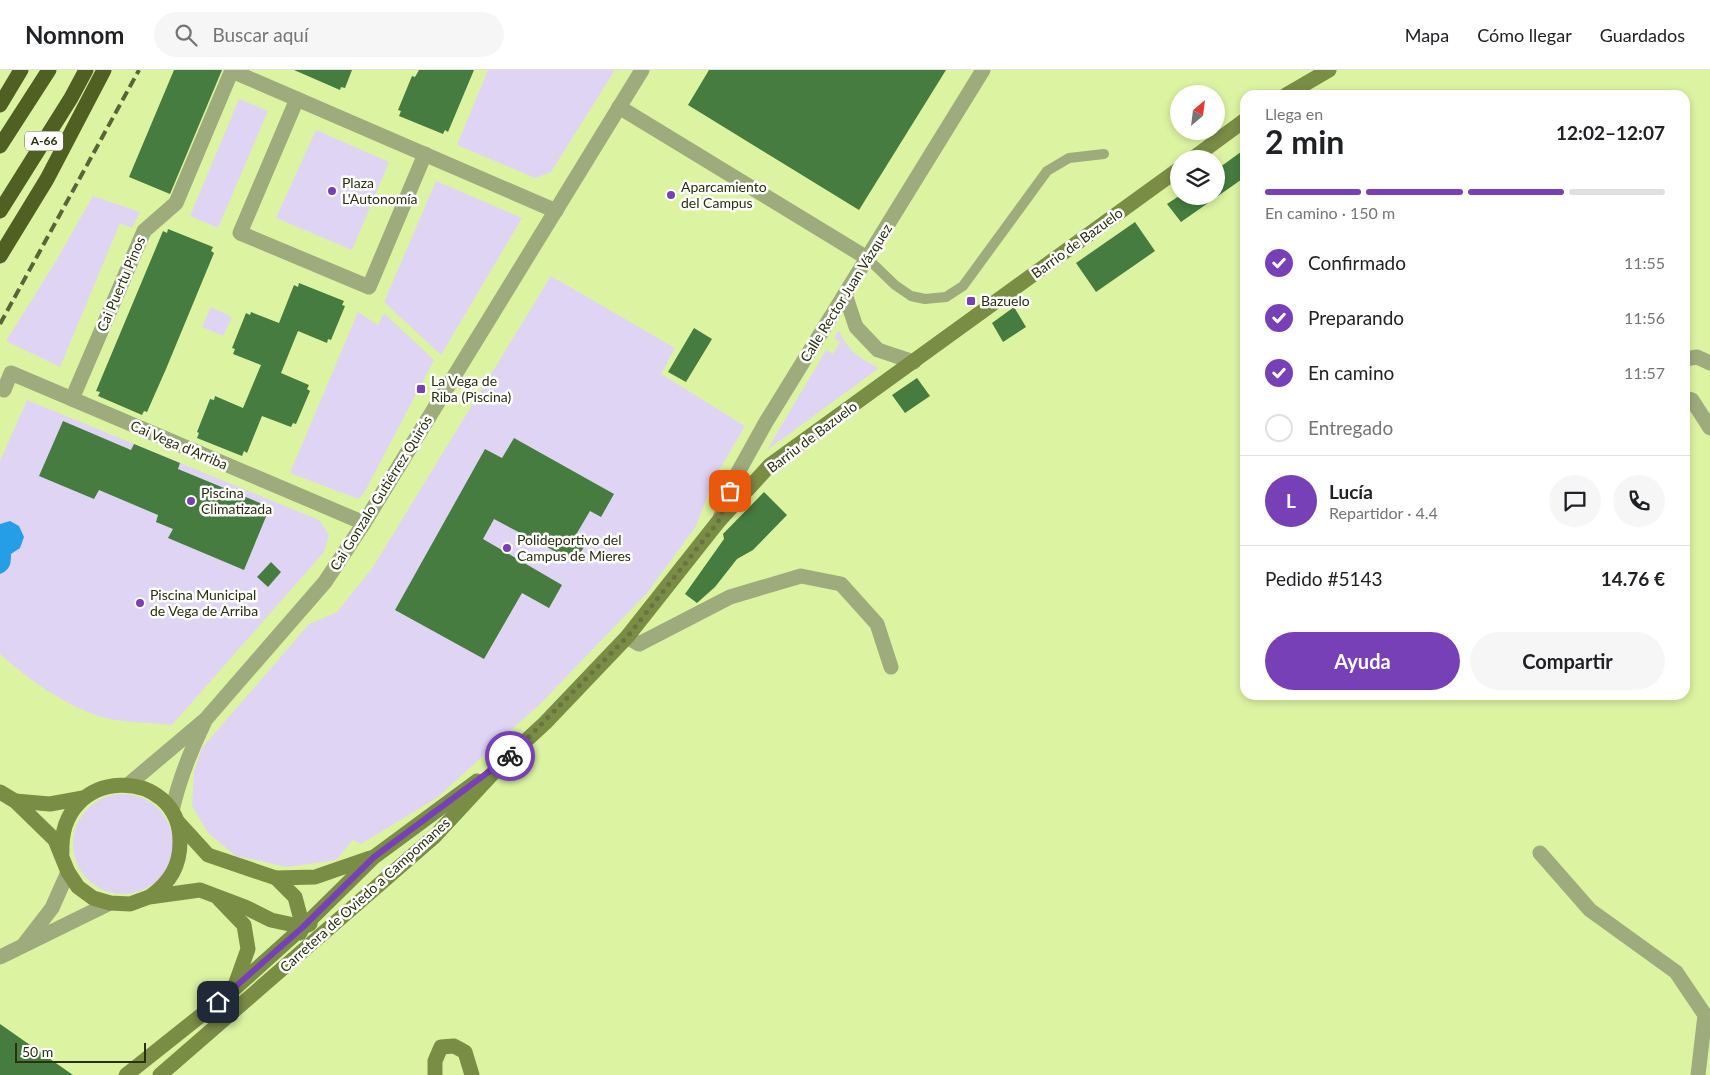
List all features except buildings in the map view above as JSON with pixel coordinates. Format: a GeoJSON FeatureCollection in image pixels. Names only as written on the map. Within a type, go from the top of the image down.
{"type":"FeatureCollection","features":[{"type":"Feature","properties":{"kind":"highway"},"geometry":{"type":"LineString","coordinates":[[0,105],[21,70]]}},
{"type":"Feature","properties":{"kind":"highway","name":"A-66"},"geometry":{"type":"LineString","coordinates":[[0,146],[49,70]]}},
{"type":"Feature","properties":{"kind":"highway","name":"A-66"},"geometry":{"type":"LineString","coordinates":[[0,211],[71,98],[86,70]]}},
{"type":"Feature","properties":{"kind":"highway"},"geometry":{"type":"LineString","coordinates":[[0,256],[47,179],[104,70]]}},
{"type":"Feature","properties":{"kind":"street"},"geometry":{"type":"LineString","coordinates":[[232,70],[556,210]]}},
{"type":"Feature","properties":{"kind":"street","name":"Cai Puertu Pinos"},"geometry":{"type":"LineString","coordinates":[[72,399],[144,231],[176,203],[232,70]]}},
{"type":"Feature","properties":{"kind":"street","name":"Cai Gonzalo Gutiérrez Quirós"},"geometry":{"type":"LineString","coordinates":[[129,784],[206,719],[325,582],[364,523],[642,70]]}},
{"type":"Feature","properties":{"kind":"street","name":"Calle Rector Juan Vázquez"},"geometry":{"type":"LineString","coordinates":[[718,522],[736,476],[766,422],[984,70]]}},
{"type":"Feature","properties":{"kind":"street"},"geometry":{"type":"LineString","coordinates":[[1295,90],[1329,70]]}},
{"type":"Feature","properties":{"kind":"street"},"geometry":{"type":"LineString","coordinates":[[297,99],[240,233],[369,287],[425,154]]}},
{"type":"Feature","properties":{"kind":"street"},"geometry":{"type":"LineString","coordinates":[[619,107],[867,258]]}},
{"type":"Feature","properties":{"kind":"street"},"geometry":{"type":"LineString","coordinates":[[1204,150],[1240,124]]}},
{"type":"Feature","properties":{"kind":"street","name":"Barrio de Bazuelo"},"geometry":{"type":"LineString","coordinates":[[914,362],[1170,176]]}},
{"type":"Feature","properties":{"kind":"street"},"geometry":{"type":"LineString","coordinates":[[845,294],[856,327],[878,350],[914,362]]}},
{"type":"Feature","properties":{"kind":"street"},"geometry":{"type":"LineString","coordinates":[[1690,359],[1697,358],[1710,363]]}},
{"type":"Feature","properties":{"kind":"street","name":"Barriu de Bazuelo"},"geometry":{"type":"LineString","coordinates":[[718,522],[770,465],[914,362]]}},
{"type":"Feature","properties":{"kind":"street","name":"Cai Vega d'Arriba"},"geometry":{"type":"LineString","coordinates":[[4,390],[11,373],[364,523]]}},
{"type":"Feature","properties":{"kind":"street"},"geometry":{"type":"LineString","coordinates":[[1690,399],[1710,428]]}},
{"type":"Feature","properties":{"kind":"street"},"geometry":{"type":"LineString","coordinates":[[506,759],[545,723],[627,637],[718,522]]}},
{"type":"Feature","properties":{"kind":"street"},"geometry":{"type":"LineString","coordinates":[[627,637],[639,644],[730,597],[802,576],[841,584],[877,624],[891,667]]}},
{"type":"Feature","properties":{"kind":"street","name":"Cai Gonzalo Gutiérrez Quirós"},"geometry":{"type":"LineString","coordinates":[[173,814],[188,757],[206,719]]}},
{"type":"Feature","properties":{"kind":"street","name":"Carretera de Oviedo a Campomanes"},"geometry":{"type":"LineString","coordinates":[[126,1075],[233,990],[303,927],[374,857],[506,759]]}},
{"type":"Feature","properties":{"kind":"street","name":"Carretera de Oviedo a Campomanes"},"geometry":{"type":"LineString","coordinates":[[160,1075],[435,836],[506,759]]}},
{"type":"Feature","properties":{"kind":"street"},"geometry":{"type":"LineString","coordinates":[[62,854],[61,838],[65,823],[72,809],[83,798],[99,789],[129,784],[163,800],[208,855],[276,878],[315,877],[374,857]]}},
{"type":"Feature","properties":{"kind":"street"},"geometry":{"type":"LineString","coordinates":[[0,792],[16,801],[55,840],[68,872],[78,887],[93,898],[110,904],[130,904],[150,897],[200,890],[245,906],[271,920],[303,927],[323,918],[357,887],[385,881]]}},
{"type":"Feature","properties":{"kind":"street"},"geometry":{"type":"LineString","coordinates":[[16,801],[50,804],[83,798]]}},
{"type":"Feature","properties":{"kind":"street"},"geometry":{"type":"LineString","coordinates":[[150,897],[164,886],[174,872],[180,854],[180,836],[173,814]]}},
{"type":"Feature","properties":{"kind":"street"},"geometry":{"type":"LineString","coordinates":[[1540,853],[1590,910],[1676,972],[1705,1015],[1698,1075]]}},
{"type":"Feature","properties":{"kind":"street"},"geometry":{"type":"LineString","coordinates":[[24,945],[52,908],[68,872]]}},
{"type":"Feature","properties":{"kind":"street"},"geometry":{"type":"LineString","coordinates":[[260,989],[288,955],[303,927],[294,897],[276,878]]}},
{"type":"Feature","properties":{"kind":"street"},"geometry":{"type":"LineString","coordinates":[[179,1075],[186,1054],[233,990],[248,948],[244,925],[216,895]]}},
{"type":"Feature","properties":{"kind":"street"},"geometry":{"type":"LineString","coordinates":[[0,957],[110,904]]}},
{"type":"Feature","properties":{"kind":"street"},"geometry":{"type":"LineString","coordinates":[[435,1075],[435,1061],[441,1047],[454,1046],[465,1052],[472,1075]]}},
{"type":"Feature","properties":{"kind":"lane"},"geometry":{"type":"LineString","coordinates":[[867,258],[895,285],[911,296],[925,299],[946,297],[963,286],[1047,171],[1069,158],[1104,154]]}},
{"type":"Feature","properties":{"kind":"shaded area"},"geometry":{"type":"Polygon","coordinates":[[[488,70],[615,70],[551,172],[535,178],[457,145],[488,70]]]}},
{"type":"Feature","properties":{"kind":"shaded area"},"geometry":{"type":"Polygon","coordinates":[[[239,99],[268,111],[218,228],[190,216],[239,99]]]}},
{"type":"Feature","properties":{"kind":"shaded area"},"geometry":{"type":"Polygon","coordinates":[[[316,130],[389,162],[352,250],[276,218],[316,130]]]}},
{"type":"Feature","properties":{"kind":"shaded area"},"geometry":{"type":"Polygon","coordinates":[[[436,181],[522,218],[441,355],[384,302],[436,181]]]}},
{"type":"Feature","properties":{"kind":"shaded area"},"geometry":{"type":"Polygon","coordinates":[[[93,196],[140,212],[132,228],[120,223],[60,367],[6,341],[53,266],[93,196]]]}},
{"type":"Feature","properties":{"kind":"shaded area"},"geometry":{"type":"Polygon","coordinates":[[[551,276],[675,348],[661,374],[745,426],[714,479],[696,526],[647,593],[542,702],[438,797],[361,844],[353,840],[336,860],[288,867],[236,856],[208,833],[192,806],[194,772],[202,748],[309,624],[337,612],[373,567],[551,276]]]}},
{"type":"Feature","properties":{"kind":"shaded area"},"geometry":{"type":"Polygon","coordinates":[[[211,307],[232,317],[223,336],[202,327],[211,307]]]}},
{"type":"Feature","properties":{"kind":"shaded area"},"geometry":{"type":"Polygon","coordinates":[[[358,312],[378,325],[384,313],[434,360],[364,493],[358,499],[290,473],[358,312]]]}},
{"type":"Feature","properties":{"kind":"shaded area"},"geometry":{"type":"Polygon","coordinates":[[[839,330],[846,343],[855,353],[879,368],[767,450],[826,350],[833,354],[840,342],[834,338],[839,330]]]}},
{"type":"Feature","properties":{"kind":"shaded area","name":"Piscina Municipal de Vega de Arriba"},"geometry":{"type":"Polygon","coordinates":[[[27,400],[319,520],[329,535],[324,552],[172,725],[114,720],[85,711],[46,690],[0,654],[0,461],[27,400]]]}},
{"type":"Feature","properties":{"kind":"shaded area"},"geometry":{"type":"Polygon","coordinates":[[[123,794],[133,795],[151,802],[165,816],[172,834],[172,854],[165,872],[151,886],[133,893],[123,894],[113,893],[95,886],[81,872],[74,854],[73,844],[74,834],[81,816],[95,802],[113,795],[123,794]]]}},
{"type":"Feature","properties":{"kind":"water"},"geometry":{"type":"Polygon","coordinates":[[[10,521],[19,526],[24,537],[20,548],[11,554],[8,569],[0,574],[0,524],[10,521]]]}},
{"type":"Feature","properties":{"kind":"railway"},"geometry":{"type":"LineString","coordinates":[[0,324],[139,70]]}},
{"type":"Feature","properties":{"kind":"way so far"},"geometry":{"type":"LineString","coordinates":[[510,756],[545,723],[627,637],[718,522],[730,491]]}},
{"type":"Feature","properties":{"kind":"place","name":"Plaza L'Autonomía"},"geometry":{"type":"Point","coordinates":[332,191]}},
{"type":"Feature","properties":{"kind":"place","name":"Aparcamiento del Campus"},"geometry":{"type":"Point","coordinates":[671,195]}},
{"type":"Feature","properties":{"kind":"place","name":"Bazuelo"},"geometry":{"type":"Point","coordinates":[971,301]}},
{"type":"Feature","properties":{"kind":"place","name":"La Vega de Riba (Piscina)"},"geometry":{"type":"Point","coordinates":[421,389]}},
{"type":"Feature","properties":{"kind":"place","name":"Piscina Climatizada"},"geometry":{"type":"Point","coordinates":[191,501]}},
{"type":"Feature","properties":{"kind":"place","name":"Polideportivo del Campus de Mieres"},"geometry":{"type":"Point","coordinates":[507,548]}},
{"type":"Feature","properties":{"kind":"place","name":"Piscina Municipal de Vega de Arriba"},"geometry":{"type":"Point","coordinates":[140,603]}},
{"type":"Feature","properties":{"kind":"route"},"geometry":{"type":"LineString","coordinates":[[218,1002],[303,927],[374,857],[510,756]]}}]}
